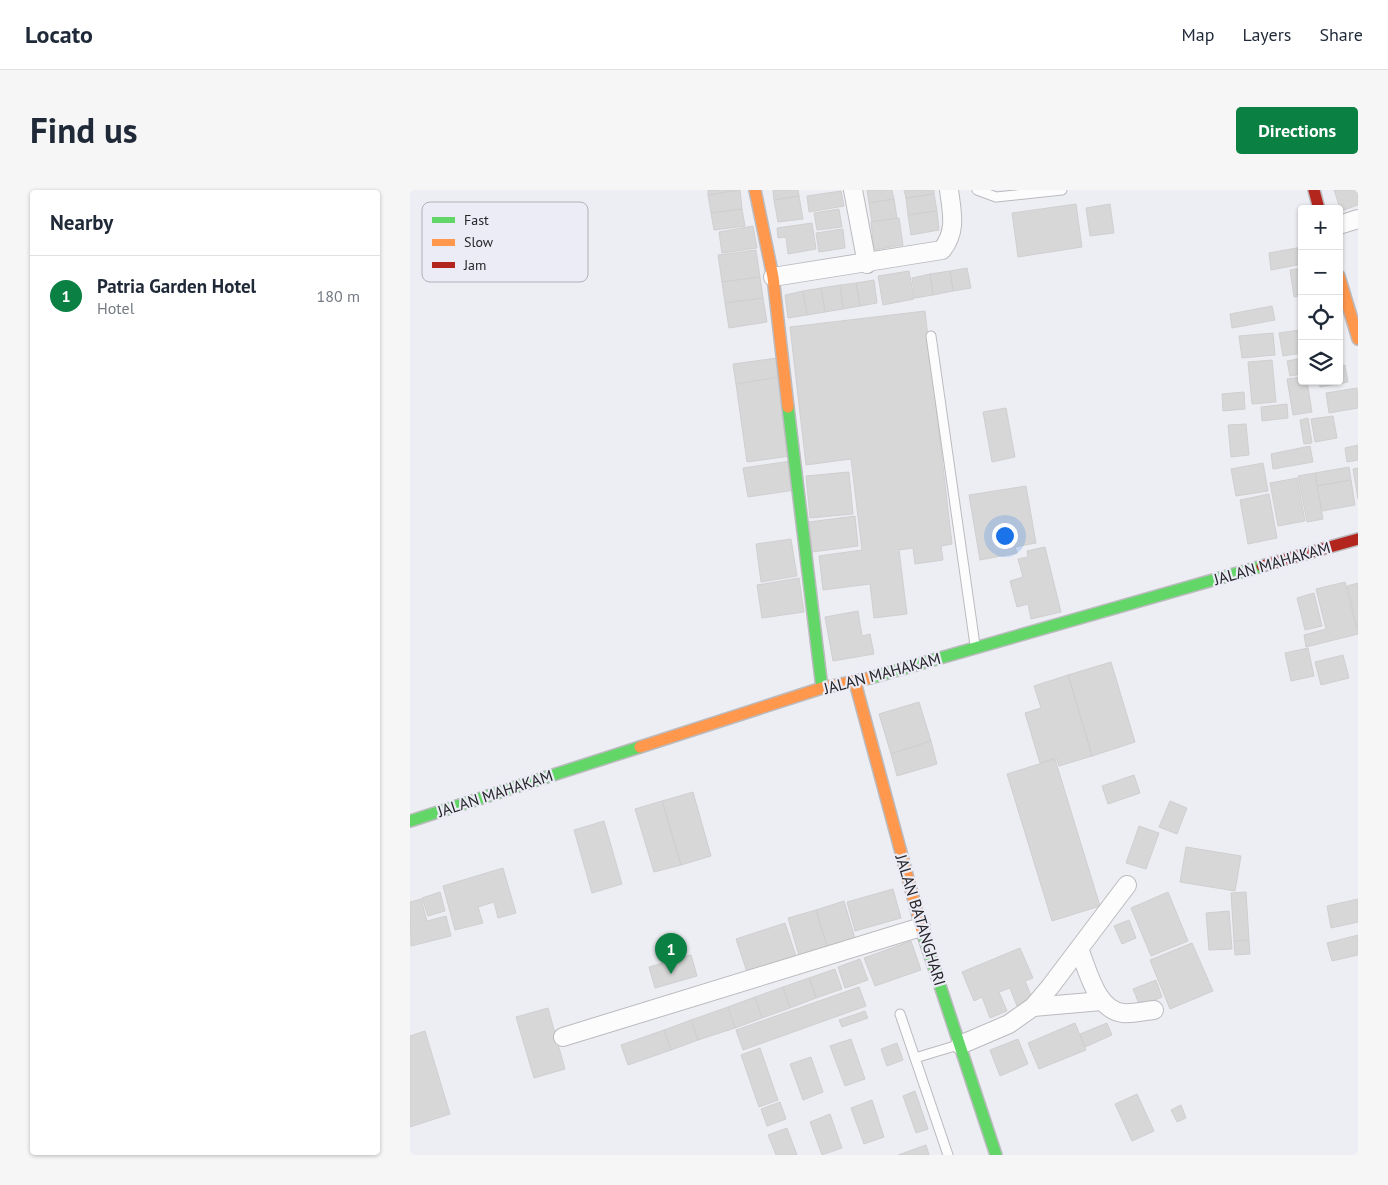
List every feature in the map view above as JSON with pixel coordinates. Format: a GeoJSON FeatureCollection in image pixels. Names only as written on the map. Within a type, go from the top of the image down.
{"type":"FeatureCollection","features":[{"type":"Feature","properties":{"kind":"street"},"geometry":{"type":"LineString","coordinates":[[755,190],[773,278],[822,688]]}},
{"type":"Feature","properties":{"kind":"street"},"geometry":{"type":"LineString","coordinates":[[853,190],[867,264]]}},
{"type":"Feature","properties":{"kind":"street"},"geometry":{"type":"LineString","coordinates":[[773,278],[867,264],[942,250],[948,242],[954,226],[949,190]]}},
{"type":"Feature","properties":{"kind":"street"},"geometry":{"type":"LineString","coordinates":[[1314,190],[1318,205]]}},
{"type":"Feature","properties":{"kind":"street"},"geometry":{"type":"LineString","coordinates":[[1343,224],[1358,219]]}},
{"type":"Feature","properties":{"kind":"street"},"geometry":{"type":"LineString","coordinates":[[1343,289],[1358,339]]}},
{"type":"Feature","properties":{"kind":"street","name":"JALAN MAHAKAM"},"geometry":{"type":"LineString","coordinates":[[410,821],[822,688],[855,682],[1358,539]]}},
{"type":"Feature","properties":{"kind":"street","name":"JALAN BATANGHARI"},"geometry":{"type":"LineString","coordinates":[[855,682],[921,927],[994,1154]]}},
{"type":"Feature","properties":{"kind":"street"},"geometry":{"type":"LineString","coordinates":[[960,1045],[1009,1024],[1033,1007],[1050,988],[1126,886]]}},
{"type":"Feature","properties":{"kind":"street"},"geometry":{"type":"LineString","coordinates":[[563,1037],[921,927]]}},
{"type":"Feature","properties":{"kind":"street"},"geometry":{"type":"LineString","coordinates":[[1079,949],[1102,1001],[1108,1008],[1124,1013],[1154,1010]]}},
{"type":"Feature","properties":{"kind":"street"},"geometry":{"type":"LineString","coordinates":[[1033,1007],[1102,1001]]}},
{"type":"Feature","properties":{"kind":"lane"},"geometry":{"type":"LineString","coordinates":[[977,190],[996,196],[1062,190]]}},
{"type":"Feature","properties":{"kind":"lane"},"geometry":{"type":"LineString","coordinates":[[931,336],[975,648]]}},
{"type":"Feature","properties":{"kind":"lane"},"geometry":{"type":"LineString","coordinates":[[900,1014],[948,1155]]}},
{"type":"Feature","properties":{"kind":"lane"},"geometry":{"type":"LineString","coordinates":[[915,1058],[960,1045]]}},
{"type":"Feature","properties":{"kind":"building"},"geometry":{"type":"Polygon","coordinates":[[[708,190],[740,190],[708,195],[708,190]]]}},
{"type":"Feature","properties":{"kind":"building"},"geometry":{"type":"Polygon","coordinates":[[[740,190],[742,209],[711,213],[708,195],[740,190]]]}},
{"type":"Feature","properties":{"kind":"building"},"geometry":{"type":"Polygon","coordinates":[[[773,190],[798,190],[799,196],[774,200],[773,190]]]}},
{"type":"Feature","properties":{"kind":"building"},"geometry":{"type":"Polygon","coordinates":[[[867,190],[892,190],[894,199],[869,203],[867,190]]]}},
{"type":"Feature","properties":{"kind":"building"},"geometry":{"type":"Polygon","coordinates":[[[904,190],[934,190],[934,194],[906,198],[904,190]]]}},
{"type":"Feature","properties":{"kind":"building"},"geometry":{"type":"Polygon","coordinates":[[[1334,190],[1358,190],[1358,205],[1343,210],[1343,205],[1339,205],[1334,190]]]}},
{"type":"Feature","properties":{"kind":"building"},"geometry":{"type":"Polygon","coordinates":[[[841,191],[844,206],[809,212],[807,196],[841,191]]]}},
{"type":"Feature","properties":{"kind":"building"},"geometry":{"type":"Polygon","coordinates":[[[934,194],[937,211],[908,215],[906,198],[934,194]]]}},
{"type":"Feature","properties":{"kind":"building"},"geometry":{"type":"Polygon","coordinates":[[[799,196],[803,219],[778,222],[774,200],[799,196]]]}},
{"type":"Feature","properties":{"kind":"building"},"geometry":{"type":"Polygon","coordinates":[[[894,199],[897,218],[872,222],[869,203],[894,199]]]}},
{"type":"Feature","properties":{"kind":"building"},"geometry":{"type":"Polygon","coordinates":[[[1076,204],[1082,247],[1018,257],[1012,213],[1076,204]]]}},
{"type":"Feature","properties":{"kind":"building"},"geometry":{"type":"Polygon","coordinates":[[[1110,204],[1114,233],[1090,236],[1086,208],[1110,204]]]}},
{"type":"Feature","properties":{"kind":"building"},"geometry":{"type":"Polygon","coordinates":[[[742,209],[745,226],[714,230],[711,213],[742,209]]]}},
{"type":"Feature","properties":{"kind":"building"},"geometry":{"type":"Polygon","coordinates":[[[839,209],[842,227],[817,230],[814,213],[839,209]]]}},
{"type":"Feature","properties":{"kind":"building"},"geometry":{"type":"Polygon","coordinates":[[[937,211],[939,230],[911,235],[908,215],[937,211]]]}},
{"type":"Feature","properties":{"kind":"building"},"geometry":{"type":"Polygon","coordinates":[[[899,218],[903,245],[874,250],[871,222],[899,218]]]}},
{"type":"Feature","properties":{"kind":"building"},"geometry":{"type":"Polygon","coordinates":[[[812,223],[816,249],[788,254],[786,237],[778,238],[777,228],[812,223]]]}},
{"type":"Feature","properties":{"kind":"building"},"geometry":{"type":"Polygon","coordinates":[[[753,226],[757,248],[722,253],[719,232],[753,226]]]}},
{"type":"Feature","properties":{"kind":"building"},"geometry":{"type":"Polygon","coordinates":[[[843,229],[845,248],[819,252],[816,233],[843,229]]]}},
{"type":"Feature","properties":{"kind":"building"},"geometry":{"type":"Polygon","coordinates":[[[1298,248],[1298,265],[1271,270],[1269,253],[1298,248]]]}},
{"type":"Feature","properties":{"kind":"building"},"geometry":{"type":"Polygon","coordinates":[[[756,250],[760,277],[722,282],[718,255],[756,250]]]}},
{"type":"Feature","properties":{"kind":"building"},"geometry":{"type":"Polygon","coordinates":[[[967,268],[971,288],[953,291],[950,271],[967,268]]]}},
{"type":"Feature","properties":{"kind":"building"},"geometry":{"type":"Polygon","coordinates":[[[1298,269],[1298,296],[1294,297],[1290,270],[1298,269]]]}},
{"type":"Feature","properties":{"kind":"building"},"geometry":{"type":"Polygon","coordinates":[[[909,271],[914,299],[883,305],[878,276],[909,271]]]}},
{"type":"Feature","properties":{"kind":"building"},"geometry":{"type":"Polygon","coordinates":[[[950,271],[953,291],[933,295],[930,274],[950,271]]]}},
{"type":"Feature","properties":{"kind":"building"},"geometry":{"type":"Polygon","coordinates":[[[930,274],[933,295],[915,298],[912,278],[930,274]]]}},
{"type":"Feature","properties":{"kind":"building"},"geometry":{"type":"Polygon","coordinates":[[[760,277],[763,298],[725,303],[722,282],[760,277]]]}},
{"type":"Feature","properties":{"kind":"building"},"geometry":{"type":"Polygon","coordinates":[[[874,280],[877,303],[860,306],[856,283],[874,280]]]}},
{"type":"Feature","properties":{"kind":"building"},"geometry":{"type":"Polygon","coordinates":[[[856,283],[860,306],[843,309],[840,285],[856,283]]]}},
{"type":"Feature","properties":{"kind":"building"},"geometry":{"type":"Polygon","coordinates":[[[840,285],[843,309],[825,312],[821,288],[840,285]]]}},
{"type":"Feature","properties":{"kind":"building"},"geometry":{"type":"Polygon","coordinates":[[[821,288],[825,312],[807,315],[803,291],[821,288]]]}},
{"type":"Feature","properties":{"kind":"building"},"geometry":{"type":"Polygon","coordinates":[[[803,291],[807,315],[788,318],[785,295],[803,291]]]}},
{"type":"Feature","properties":{"kind":"building"},"geometry":{"type":"Polygon","coordinates":[[[763,298],[767,322],[729,328],[725,303],[763,298]]]}},
{"type":"Feature","properties":{"kind":"building"},"geometry":{"type":"Polygon","coordinates":[[[1272,306],[1275,320],[1232,328],[1230,314],[1272,306]]]}},
{"type":"Feature","properties":{"kind":"building"},"geometry":{"type":"Polygon","coordinates":[[[925,311],[952,544],[941,546],[943,560],[915,564],[913,548],[899,550],[907,614],[874,618],[870,584],[823,590],[819,556],[862,550],[851,459],[806,465],[790,327],[925,311]]]}},
{"type":"Feature","properties":{"kind":"building"},"geometry":{"type":"Polygon","coordinates":[[[1298,330],[1298,354],[1283,356],[1279,333],[1298,330]]]}},
{"type":"Feature","properties":{"kind":"building"},"geometry":{"type":"Polygon","coordinates":[[[1273,333],[1275,355],[1242,358],[1239,336],[1273,333]]]}},
{"type":"Feature","properties":{"kind":"building"},"geometry":{"type":"Polygon","coordinates":[[[777,358],[780,377],[736,384],[733,364],[777,358]]]}},
{"type":"Feature","properties":{"kind":"building"},"geometry":{"type":"Polygon","coordinates":[[[1298,359],[1298,375],[1290,376],[1287,361],[1298,359]]]}},
{"type":"Feature","properties":{"kind":"building"},"geometry":{"type":"Polygon","coordinates":[[[1272,360],[1276,402],[1252,404],[1248,362],[1272,360]]]}},
{"type":"Feature","properties":{"kind":"building"},"geometry":{"type":"Polygon","coordinates":[[[1343,365],[1345,365],[1348,382],[1343,383],[1343,365]]]}},
{"type":"Feature","properties":{"kind":"building"},"geometry":{"type":"Polygon","coordinates":[[[780,377],[791,456],[747,462],[736,384],[780,377]]]}},
{"type":"Feature","properties":{"kind":"building"},"geometry":{"type":"Polygon","coordinates":[[[1298,378],[1298,385],[1308,385],[1312,412],[1293,415],[1287,379],[1298,378]]]}},
{"type":"Feature","properties":{"kind":"building"},"geometry":{"type":"Polygon","coordinates":[[[1357,388],[1358,408],[1329,413],[1326,393],[1357,388]]]}},
{"type":"Feature","properties":{"kind":"building"},"geometry":{"type":"Polygon","coordinates":[[[1244,392],[1245,409],[1223,411],[1222,394],[1244,392]]]}},
{"type":"Feature","properties":{"kind":"building"},"geometry":{"type":"Polygon","coordinates":[[[1287,404],[1288,418],[1262,421],[1261,407],[1287,404]]]}},
{"type":"Feature","properties":{"kind":"building"},"geometry":{"type":"Polygon","coordinates":[[[1006,408],[1015,457],[992,462],[983,412],[1006,408]]]}},
{"type":"Feature","properties":{"kind":"building"},"geometry":{"type":"Polygon","coordinates":[[[1333,416],[1337,438],[1315,442],[1311,419],[1333,416]]]}},
{"type":"Feature","properties":{"kind":"building"},"geometry":{"type":"Polygon","coordinates":[[[1308,418],[1312,443],[1304,444],[1300,420],[1308,418]]]}},
{"type":"Feature","properties":{"kind":"building"},"geometry":{"type":"Polygon","coordinates":[[[1246,424],[1249,455],[1231,457],[1228,425],[1246,424]]]}},
{"type":"Feature","properties":{"kind":"building"},"geometry":{"type":"Polygon","coordinates":[[[1358,445],[1358,460],[1347,462],[1345,448],[1358,445]]]}},
{"type":"Feature","properties":{"kind":"building"},"geometry":{"type":"Polygon","coordinates":[[[1310,446],[1313,462],[1273,469],[1271,454],[1310,446]]]}},
{"type":"Feature","properties":{"kind":"building"},"geometry":{"type":"Polygon","coordinates":[[[791,461],[795,490],[748,497],[743,468],[791,461]]]}},
{"type":"Feature","properties":{"kind":"building"},"geometry":{"type":"Polygon","coordinates":[[[1263,463],[1268,491],[1236,496],[1231,469],[1263,463]]]}},
{"type":"Feature","properties":{"kind":"building"},"geometry":{"type":"Polygon","coordinates":[[[1349,467],[1351,480],[1317,486],[1315,473],[1349,467]]]}},
{"type":"Feature","properties":{"kind":"building"},"geometry":{"type":"Polygon","coordinates":[[[1358,468],[1358,499],[1353,469],[1358,468]]]}},
{"type":"Feature","properties":{"kind":"building"},"geometry":{"type":"Polygon","coordinates":[[[849,472],[853,514],[810,518],[806,476],[849,472]]]}},
{"type":"Feature","properties":{"kind":"building"},"geometry":{"type":"Polygon","coordinates":[[[1315,473],[1323,519],[1307,522],[1298,476],[1315,473]]]}},
{"type":"Feature","properties":{"kind":"building"},"geometry":{"type":"Polygon","coordinates":[[[1297,478],[1305,521],[1278,526],[1270,483],[1297,478]]]}},
{"type":"Feature","properties":{"kind":"building"},"geometry":{"type":"Polygon","coordinates":[[[1351,480],[1355,505],[1322,511],[1317,486],[1351,480]]]}},
{"type":"Feature","properties":{"kind":"building"},"geometry":{"type":"Polygon","coordinates":[[[1026,486],[1036,543],[1015,547],[1017,553],[980,560],[969,495],[1026,486]]]}},
{"type":"Feature","properties":{"kind":"building"},"geometry":{"type":"Polygon","coordinates":[[[1269,494],[1277,538],[1248,544],[1240,500],[1269,494]]]}},
{"type":"Feature","properties":{"kind":"building"},"geometry":{"type":"Polygon","coordinates":[[[855,516],[858,546],[812,552],[809,522],[855,516]]]}},
{"type":"Feature","properties":{"kind":"building"},"geometry":{"type":"Polygon","coordinates":[[[791,539],[797,576],[761,582],[756,544],[791,539]]]}},
{"type":"Feature","properties":{"kind":"building"},"geometry":{"type":"Polygon","coordinates":[[[1045,547],[1061,612],[1031,619],[1028,604],[1017,607],[1010,581],[1023,577],[1018,559],[1028,557],[1027,551],[1045,547]]]}},
{"type":"Feature","properties":{"kind":"building"},"geometry":{"type":"Polygon","coordinates":[[[799,578],[804,612],[762,618],[757,585],[799,578]]]}},
{"type":"Feature","properties":{"kind":"building"},"geometry":{"type":"Polygon","coordinates":[[[1345,582],[1358,634],[1306,647],[1304,635],[1326,629],[1316,589],[1345,582]]]}},
{"type":"Feature","properties":{"kind":"building"},"geometry":{"type":"Polygon","coordinates":[[[1358,583],[1358,631],[1347,586],[1358,583]]]}},
{"type":"Feature","properties":{"kind":"building"},"geometry":{"type":"Polygon","coordinates":[[[1314,593],[1322,626],[1305,630],[1297,598],[1314,593]]]}},
{"type":"Feature","properties":{"kind":"building"},"geometry":{"type":"Polygon","coordinates":[[[858,611],[862,636],[870,634],[874,654],[833,661],[825,617],[858,611]]]}},
{"type":"Feature","properties":{"kind":"building"},"geometry":{"type":"Polygon","coordinates":[[[1308,648],[1314,676],[1291,681],[1285,653],[1308,648]]]}},
{"type":"Feature","properties":{"kind":"building"},"geometry":{"type":"Polygon","coordinates":[[[1343,655],[1349,678],[1321,685],[1315,662],[1343,655]]]}},
{"type":"Feature","properties":{"kind":"building"},"geometry":{"type":"Polygon","coordinates":[[[1111,662],[1135,742],[1092,756],[1068,675],[1111,662]]]}},
{"type":"Feature","properties":{"kind":"building"},"geometry":{"type":"Polygon","coordinates":[[[1068,675],[1092,756],[1059,766],[1056,758],[1040,763],[1025,713],[1041,708],[1034,686],[1068,675]]]}},
{"type":"Feature","properties":{"kind":"building"},"geometry":{"type":"Polygon","coordinates":[[[919,702],[931,741],[891,754],[879,714],[919,702]]]}},
{"type":"Feature","properties":{"kind":"building"},"geometry":{"type":"Polygon","coordinates":[[[931,741],[937,764],[897,776],[891,754],[931,741]]]}},
{"type":"Feature","properties":{"kind":"building"},"geometry":{"type":"Polygon","coordinates":[[[1055,759],[1100,906],[1052,921],[1007,774],[1055,759]]]}},
{"type":"Feature","properties":{"kind":"building"},"geometry":{"type":"Polygon","coordinates":[[[1134,775],[1140,793],[1108,804],[1102,786],[1134,775]]]}},
{"type":"Feature","properties":{"kind":"building"},"geometry":{"type":"Polygon","coordinates":[[[693,792],[711,856],[681,865],[662,801],[693,792]]]}},
{"type":"Feature","properties":{"kind":"building"},"geometry":{"type":"Polygon","coordinates":[[[662,801],[681,865],[654,872],[635,809],[662,801]]]}},
{"type":"Feature","properties":{"kind":"building"},"geometry":{"type":"Polygon","coordinates":[[[1170,801],[1187,808],[1177,834],[1159,827],[1170,801]]]}},
{"type":"Feature","properties":{"kind":"building"},"geometry":{"type":"Polygon","coordinates":[[[604,821],[622,884],[592,893],[574,830],[604,821]]]}},
{"type":"Feature","properties":{"kind":"building"},"geometry":{"type":"Polygon","coordinates":[[[1139,826],[1159,833],[1146,869],[1126,863],[1139,826]]]}},
{"type":"Feature","properties":{"kind":"building"},"geometry":{"type":"Polygon","coordinates":[[[1186,847],[1241,856],[1235,891],[1180,882],[1186,847]]]}},
{"type":"Feature","properties":{"kind":"building"},"geometry":{"type":"Polygon","coordinates":[[[503,868],[516,913],[498,918],[494,902],[478,907],[483,923],[455,930],[443,886],[503,868]]]}},
{"type":"Feature","properties":{"kind":"building"},"geometry":{"type":"Polygon","coordinates":[[[893,889],[901,918],[855,931],[847,902],[893,889]]]}},
{"type":"Feature","properties":{"kind":"building"},"geometry":{"type":"Polygon","coordinates":[[[440,892],[445,911],[428,916],[422,898],[440,892]]]}},
{"type":"Feature","properties":{"kind":"building"},"geometry":{"type":"Polygon","coordinates":[[[1168,892],[1188,941],[1151,956],[1131,908],[1168,892]]]}},
{"type":"Feature","properties":{"kind":"building"},"geometry":{"type":"Polygon","coordinates":[[[1246,892],[1249,940],[1234,941],[1231,893],[1246,892]]]}},
{"type":"Feature","properties":{"kind":"building"},"geometry":{"type":"Polygon","coordinates":[[[421,899],[427,921],[446,916],[451,936],[411,946],[410,902],[421,899]]]}},
{"type":"Feature","properties":{"kind":"building"},"geometry":{"type":"Polygon","coordinates":[[[1358,899],[1358,922],[1331,928],[1327,906],[1358,899]]]}},
{"type":"Feature","properties":{"kind":"building"},"geometry":{"type":"Polygon","coordinates":[[[844,901],[856,942],[828,950],[816,910],[844,901]]]}},
{"type":"Feature","properties":{"kind":"building"},"geometry":{"type":"Polygon","coordinates":[[[816,910],[828,950],[800,959],[788,918],[816,910]]]}},
{"type":"Feature","properties":{"kind":"building"},"geometry":{"type":"Polygon","coordinates":[[[1229,911],[1232,949],[1209,950],[1206,913],[1229,911]]]}},
{"type":"Feature","properties":{"kind":"building"},"geometry":{"type":"Polygon","coordinates":[[[1129,920],[1136,938],[1122,944],[1114,926],[1129,920]]]}},
{"type":"Feature","properties":{"kind":"building"},"geometry":{"type":"Polygon","coordinates":[[[785,923],[796,956],[747,972],[736,939],[785,923]]]}},
{"type":"Feature","properties":{"kind":"building"},"geometry":{"type":"Polygon","coordinates":[[[1358,935],[1358,955],[1332,961],[1327,943],[1358,935]]]}},
{"type":"Feature","properties":{"kind":"building"},"geometry":{"type":"Polygon","coordinates":[[[1249,940],[1250,954],[1235,955],[1234,941],[1249,940]]]}},
{"type":"Feature","properties":{"kind":"building"},"geometry":{"type":"Polygon","coordinates":[[[911,941],[921,970],[875,986],[864,958],[911,941]]]}},
{"type":"Feature","properties":{"kind":"building"},"geometry":{"type":"Polygon","coordinates":[[[1192,943],[1213,991],[1170,1009],[1150,960],[1192,943]]]}},
{"type":"Feature","properties":{"kind":"building"},"geometry":{"type":"Polygon","coordinates":[[[1020,948],[1033,978],[1025,981],[1033,1000],[1017,1006],[1010,988],[999,992],[1007,1011],[990,1018],[982,997],[974,1001],[962,972],[1020,948]]]}},
{"type":"Feature","properties":{"kind":"building"},"geometry":{"type":"Polygon","coordinates":[[[691,955],[697,976],[655,988],[649,967],[691,955]]]}},
{"type":"Feature","properties":{"kind":"building"},"geometry":{"type":"Polygon","coordinates":[[[860,959],[868,980],[845,988],[838,967],[860,959]]]}},
{"type":"Feature","properties":{"kind":"building"},"geometry":{"type":"Polygon","coordinates":[[[835,969],[842,989],[816,998],[809,978],[835,969]]]}},
{"type":"Feature","properties":{"kind":"building"},"geometry":{"type":"Polygon","coordinates":[[[809,978],[816,998],[790,1008],[783,987],[809,978]]]}},
{"type":"Feature","properties":{"kind":"building"},"geometry":{"type":"Polygon","coordinates":[[[1156,980],[1162,997],[1140,1006],[1133,989],[1156,980]]]}},
{"type":"Feature","properties":{"kind":"building"},"geometry":{"type":"Polygon","coordinates":[[[783,987],[790,1008],[762,1018],[755,997],[783,987]]]}},
{"type":"Feature","properties":{"kind":"building"},"geometry":{"type":"Polygon","coordinates":[[[859,987],[866,1006],[743,1050],[736,1030],[859,987]]]}},
{"type":"Feature","properties":{"kind":"building"},"geometry":{"type":"Polygon","coordinates":[[[755,997],[762,1018],[735,1028],[728,1007],[755,997]]]}},
{"type":"Feature","properties":{"kind":"building"},"geometry":{"type":"Polygon","coordinates":[[[728,1007],[735,1028],[698,1040],[691,1020],[728,1007]]]}},
{"type":"Feature","properties":{"kind":"building"},"geometry":{"type":"Polygon","coordinates":[[[548,1008],[565,1069],[534,1078],[516,1017],[548,1008]]]}},
{"type":"Feature","properties":{"kind":"building"},"geometry":{"type":"Polygon","coordinates":[[[865,1011],[868,1018],[842,1027],[839,1020],[865,1011]]]}},
{"type":"Feature","properties":{"kind":"building"},"geometry":{"type":"Polygon","coordinates":[[[691,1020],[698,1040],[671,1050],[664,1030],[691,1020]]]}},
{"type":"Feature","properties":{"kind":"building"},"geometry":{"type":"Polygon","coordinates":[[[1075,1023],[1086,1050],[1039,1069],[1028,1043],[1075,1023]]]}},
{"type":"Feature","properties":{"kind":"building"},"geometry":{"type":"Polygon","coordinates":[[[1107,1023],[1112,1035],[1085,1047],[1080,1034],[1107,1023]]]}},
{"type":"Feature","properties":{"kind":"building"},"geometry":{"type":"Polygon","coordinates":[[[664,1030],[671,1050],[628,1065],[621,1045],[664,1030]]]}},
{"type":"Feature","properties":{"kind":"building"},"geometry":{"type":"Polygon","coordinates":[[[425,1031],[450,1114],[410,1127],[410,1036],[425,1031]]]}},
{"type":"Feature","properties":{"kind":"building"},"geometry":{"type":"Polygon","coordinates":[[[851,1039],[865,1079],[845,1086],[830,1046],[851,1039]]]}},
{"type":"Feature","properties":{"kind":"building"},"geometry":{"type":"Polygon","coordinates":[[[1018,1039],[1028,1064],[1000,1076],[990,1050],[1018,1039]]]}},
{"type":"Feature","properties":{"kind":"building"},"geometry":{"type":"Polygon","coordinates":[[[897,1043],[903,1060],[887,1066],[881,1049],[897,1043]]]}},
{"type":"Feature","properties":{"kind":"building"},"geometry":{"type":"Polygon","coordinates":[[[760,1048],[778,1100],[759,1107],[741,1055],[760,1048]]]}},
{"type":"Feature","properties":{"kind":"building"},"geometry":{"type":"Polygon","coordinates":[[[811,1057],[823,1092],[803,1100],[790,1064],[811,1057]]]}},
{"type":"Feature","properties":{"kind":"building"},"geometry":{"type":"Polygon","coordinates":[[[915,1091],[928,1129],[916,1133],[903,1096],[915,1091]]]}},
{"type":"Feature","properties":{"kind":"building"},"geometry":{"type":"Polygon","coordinates":[[[1137,1094],[1154,1131],[1132,1141],[1115,1104],[1137,1094]]]}},
{"type":"Feature","properties":{"kind":"building"},"geometry":{"type":"Polygon","coordinates":[[[872,1100],[884,1137],[864,1144],[851,1108],[872,1100]]]}},
{"type":"Feature","properties":{"kind":"building"},"geometry":{"type":"Polygon","coordinates":[[[780,1102],[786,1119],[767,1126],[761,1109],[780,1102]]]}},
{"type":"Feature","properties":{"kind":"building"},"geometry":{"type":"Polygon","coordinates":[[[1181,1105],[1186,1118],[1177,1122],[1171,1110],[1181,1105]]]}},
{"type":"Feature","properties":{"kind":"building"},"geometry":{"type":"Polygon","coordinates":[[[830,1114],[842,1148],[822,1155],[810,1122],[830,1114]]]}},
{"type":"Feature","properties":{"kind":"building"},"geometry":{"type":"Polygon","coordinates":[[[787,1128],[797,1155],[776,1155],[768,1135],[787,1128]]]}},
{"type":"Feature","properties":{"kind":"building"},"geometry":{"type":"Polygon","coordinates":[[[926,1145],[929,1155],[898,1155],[926,1145]]]}},
{"type":"Feature","properties":{"kind":"traffic: fast"},"geometry":{"type":"LineString","coordinates":[[788,407],[822,688]]}},
{"type":"Feature","properties":{"kind":"traffic: fast"},"geometry":{"type":"LineString","coordinates":[[870,678],[1262,566]]}},
{"type":"Feature","properties":{"kind":"traffic: fast"},"geometry":{"type":"LineString","coordinates":[[410,821],[640,747]]}},
{"type":"Feature","properties":{"kind":"traffic: fast"},"geometry":{"type":"LineString","coordinates":[[923,934],[996,1155]]}},
{"type":"Feature","properties":{"kind":"traffic: slow"},"geometry":{"type":"LineString","coordinates":[[755,190],[773,277],[788,407]]}},
{"type":"Feature","properties":{"kind":"traffic: slow"},"geometry":{"type":"LineString","coordinates":[[1343,289],[1358,339]]}},
{"type":"Feature","properties":{"kind":"traffic: slow"},"geometry":{"type":"LineString","coordinates":[[640,747],[822,688],[870,678]]}},
{"type":"Feature","properties":{"kind":"traffic: slow"},"geometry":{"type":"LineString","coordinates":[[855,682],[923,934]]}},
{"type":"Feature","properties":{"kind":"traffic: jam"},"geometry":{"type":"LineString","coordinates":[[1314,190],[1318,205]]}},
{"type":"Feature","properties":{"kind":"traffic: jam"},"geometry":{"type":"LineString","coordinates":[[1262,566],[1358,539]]}},
{"type":"Feature","properties":{"kind":"place","name":"Patria Garden Hotel"},"geometry":{"type":"Point","coordinates":[671,974]}}]}
